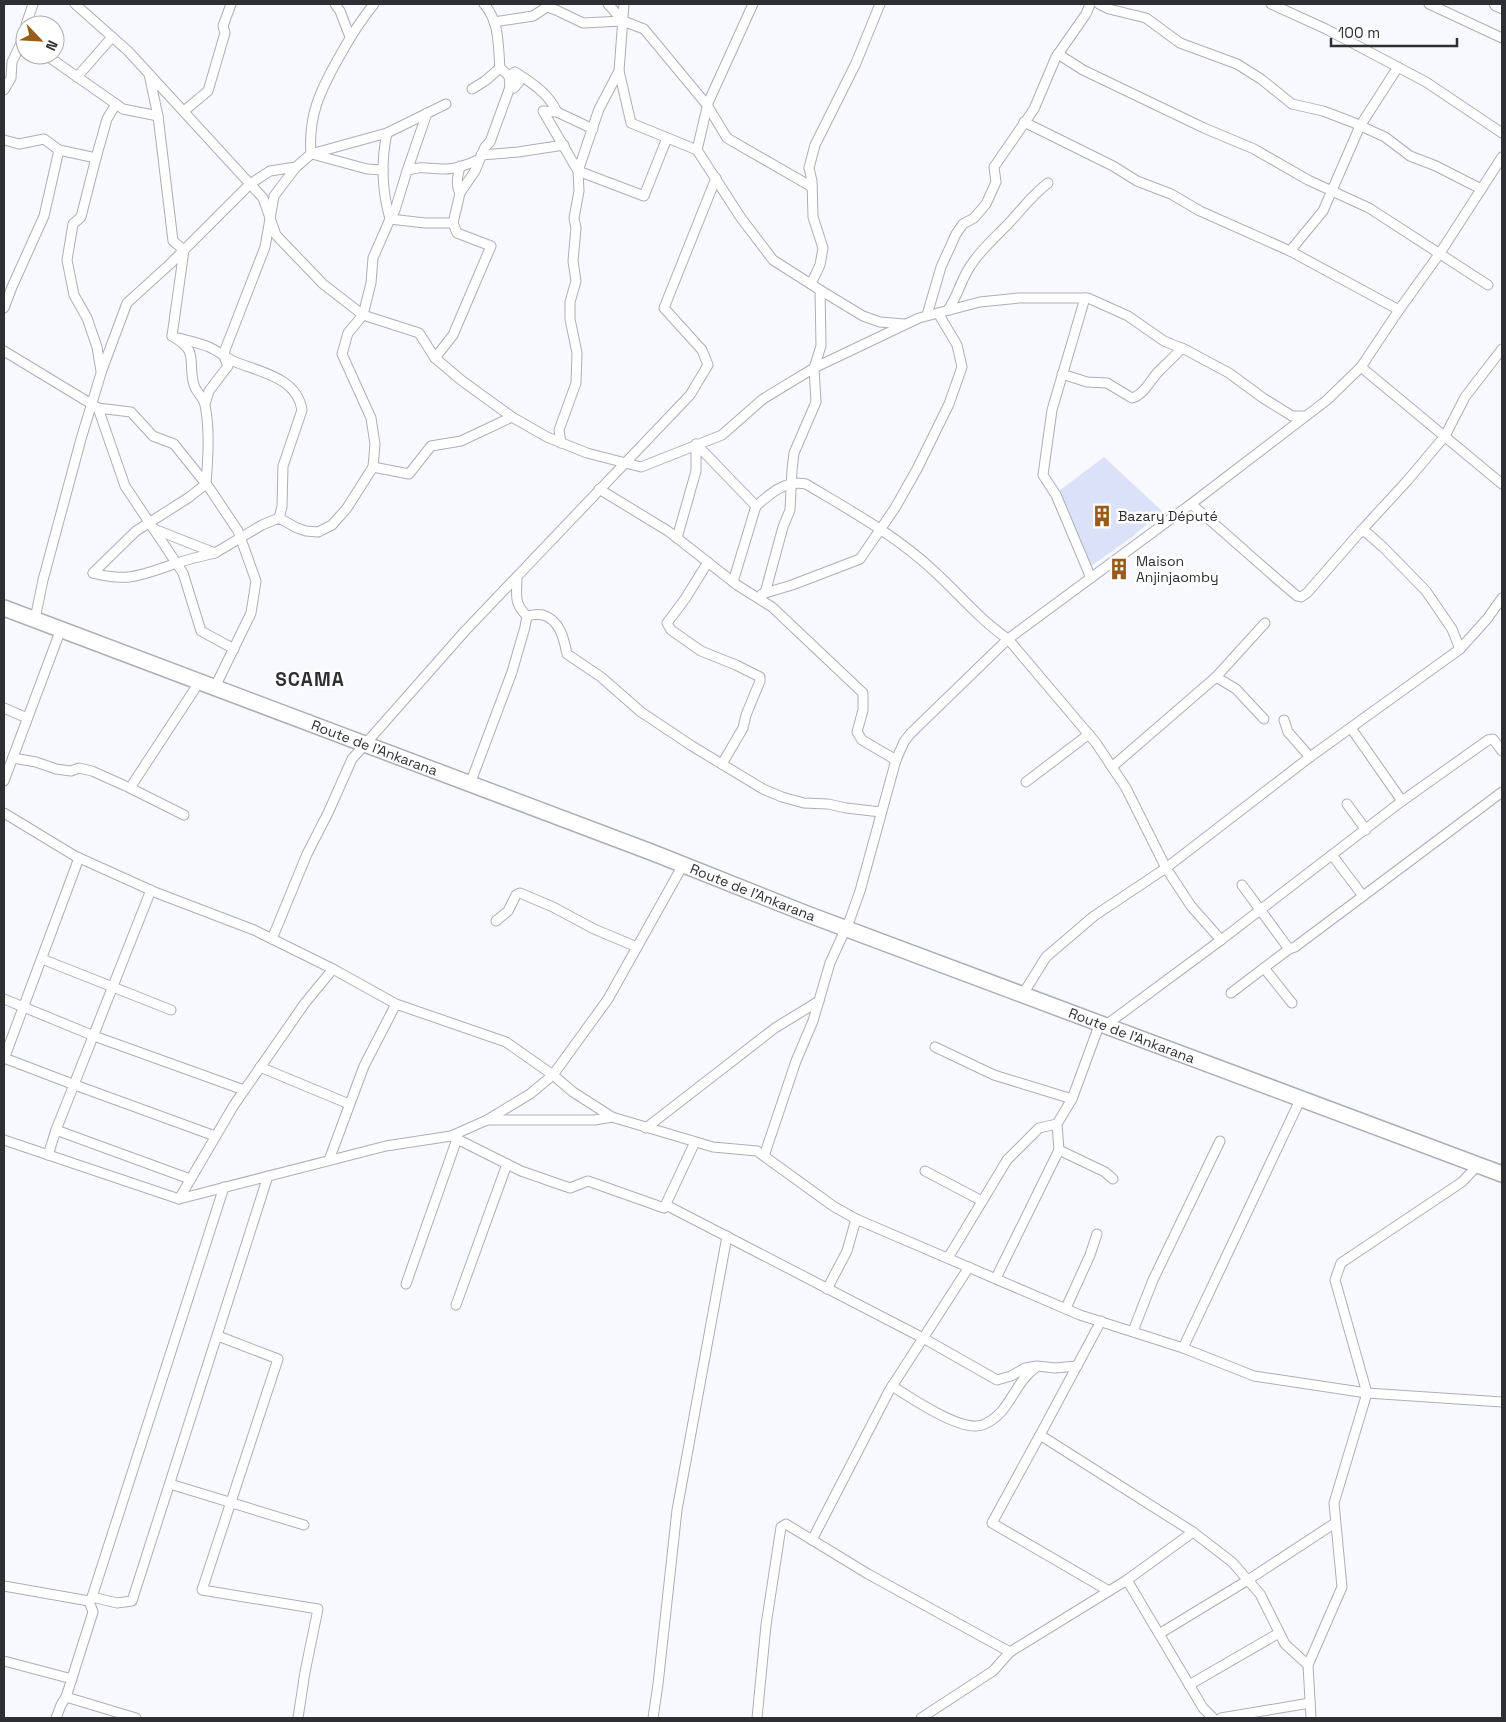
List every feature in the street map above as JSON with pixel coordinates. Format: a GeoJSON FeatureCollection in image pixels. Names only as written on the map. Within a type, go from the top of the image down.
{"type":"FeatureCollection","features":[{"type":"Feature","properties":{"kind":"main road","name":"Route de l'Ankarana"},"geometry":{"type":"LineString","coordinates":[[4,608],[846,928],[1502,1174]]}},
{"type":"Feature","properties":{"kind":"street"},"geometry":{"type":"LineString","coordinates":[[76,4],[149,74],[263,198],[276,235],[323,284],[363,316],[419,333],[435,358],[461,380],[512,417],[547,437],[586,453],[641,467],[722,435],[763,398],[814,368],[905,324],[980,302],[1010,299],[1088,298],[1128,316],[1164,341],[1182,348],[1229,373],[1292,416],[1305,416]]}},
{"type":"Feature","properties":{"kind":"street"},"geometry":{"type":"LineString","coordinates":[[184,111],[208,91],[225,33],[223,26],[230,4]]}},
{"type":"Feature","properties":{"kind":"street"},"geometry":{"type":"LineString","coordinates":[[335,4],[340,11],[350,37]]}},
{"type":"Feature","properties":{"kind":"street"},"geometry":{"type":"LineString","coordinates":[[311,154],[310,139],[320,90],[355,28],[374,4]]}},
{"type":"Feature","properties":{"kind":"street"},"geometry":{"type":"LineString","coordinates":[[484,4],[498,30],[500,68]]}},
{"type":"Feature","properties":{"kind":"street"},"geometry":{"type":"LineString","coordinates":[[608,4],[623,21]]}},
{"type":"Feature","properties":{"kind":"street"},"geometry":{"type":"LineString","coordinates":[[624,4],[619,71],[632,123],[697,150],[741,218],[773,260],[863,316],[880,322],[905,324]]}},
{"type":"Feature","properties":{"kind":"street"},"geometry":{"type":"LineString","coordinates":[[697,150],[707,105],[753,4]]}},
{"type":"Feature","properties":{"kind":"street"},"geometry":{"type":"LineString","coordinates":[[811,284],[820,265],[823,248],[813,217],[809,168],[815,145],[856,63],[880,4]]}},
{"type":"Feature","properties":{"kind":"street"},"geometry":{"type":"LineString","coordinates":[[927,316],[941,267],[956,234],[963,224],[974,218],[986,204],[996,182],[994,167],[1034,109],[1058,54],[1086,14],[1090,4]]}},
{"type":"Feature","properties":{"kind":"street"},"geometry":{"type":"LineString","coordinates":[[1099,4],[1110,9],[1146,18],[1180,43],[1237,64],[1261,79],[1292,104],[1323,111],[1385,137],[1410,156],[1436,166],[1481,189]]}},
{"type":"Feature","properties":{"kind":"street"},"geometry":{"type":"LineString","coordinates":[[1271,4],[1326,29],[1426,82],[1502,133]]}},
{"type":"Feature","properties":{"kind":"street"},"geometry":{"type":"LineString","coordinates":[[1429,4],[1502,38]]}},
{"type":"Feature","properties":{"kind":"street"},"geometry":{"type":"LineString","coordinates":[[1497,4],[1502,6]]}},
{"type":"Feature","properties":{"kind":"street"},"geometry":{"type":"LineString","coordinates":[[494,22],[533,16],[547,7],[583,23],[623,21],[644,29],[707,105],[727,138],[812,187]]}},
{"type":"Feature","properties":{"kind":"street"},"geometry":{"type":"LineString","coordinates":[[77,77],[112,37]]}},
{"type":"Feature","properties":{"kind":"street"},"geometry":{"type":"LineString","coordinates":[[1058,54],[1084,70],[1204,128],[1254,149],[1308,180],[1369,208],[1488,285]]}},
{"type":"Feature","properties":{"kind":"street"},"geometry":{"type":"LineString","coordinates":[[4,90],[11,78],[12,62],[15,56]]}},
{"type":"Feature","properties":{"kind":"street"},"geometry":{"type":"LineString","coordinates":[[60,65],[123,109],[158,116]]}},
{"type":"Feature","properties":{"kind":"street"},"geometry":{"type":"LineString","coordinates":[[1290,251],[1323,211],[1360,126],[1398,67]]}},
{"type":"Feature","properties":{"kind":"street"},"geometry":{"type":"LineString","coordinates":[[500,68],[542,91],[552,102],[557,112]]}},
{"type":"Feature","properties":{"kind":"street"},"geometry":{"type":"LineString","coordinates":[[472,89],[500,68]]}},
{"type":"Feature","properties":{"kind":"street"},"geometry":{"type":"LineString","coordinates":[[561,443],[560,430],[576,383],[577,353],[570,319],[570,302],[576,281],[573,254],[578,171],[599,109],[619,71]]}},
{"type":"Feature","properties":{"kind":"street"},"geometry":{"type":"LineString","coordinates":[[149,74],[158,116],[173,241],[184,250]]}},
{"type":"Feature","properties":{"kind":"street"},"geometry":{"type":"LineString","coordinates":[[435,358],[453,336],[491,246],[457,233],[453,223],[460,193],[475,171],[494,132],[510,87],[514,88],[519,82],[512,74]]}},
{"type":"Feature","properties":{"kind":"street"},"geometry":{"type":"LineString","coordinates":[[101,372],[95,340],[87,318],[74,295],[67,260],[73,224],[80,217],[107,119],[116,104]]}},
{"type":"Feature","properties":{"kind":"street"},"geometry":{"type":"LineString","coordinates":[[279,518],[240,537],[215,553],[176,563],[151,573],[129,578],[110,578],[93,573],[136,531],[151,525],[206,484],[208,449],[205,404],[209,391],[228,366],[224,356],[243,300],[265,247],[274,196],[296,167],[311,154],[387,133],[446,104]]}},
{"type":"Feature","properties":{"kind":"street"},"geometry":{"type":"LineString","coordinates":[[593,129],[557,112],[543,111],[578,171],[644,196],[667,138]]}},
{"type":"Feature","properties":{"kind":"street"},"geometry":{"type":"LineString","coordinates":[[279,518],[306,531],[318,532],[332,525],[347,508],[374,467],[375,444],[371,418],[342,354],[348,333],[363,316],[371,283],[373,258],[395,210],[427,113]]}},
{"type":"Feature","properties":{"kind":"street"},"geometry":{"type":"LineString","coordinates":[[1024,122],[1113,166],[1137,182],[1171,194],[1200,211],[1290,251],[1399,310]]}},
{"type":"Feature","properties":{"kind":"street"},"geometry":{"type":"LineString","coordinates":[[387,133],[383,170],[384,196],[390,219]]}},
{"type":"Feature","properties":{"kind":"street"},"geometry":{"type":"LineString","coordinates":[[4,140],[18,144],[44,139],[59,150],[96,158]]}},
{"type":"Feature","properties":{"kind":"street"},"geometry":{"type":"LineString","coordinates":[[407,171],[416,167],[446,169],[470,164],[481,157],[564,145]]}},
{"type":"Feature","properties":{"kind":"street"},"geometry":{"type":"LineString","coordinates":[[4,308],[44,216],[59,150]]}},
{"type":"Feature","properties":{"kind":"street"},"geometry":{"type":"LineString","coordinates":[[311,154],[351,165],[383,170]]}},
{"type":"Feature","properties":{"kind":"street"},"geometry":{"type":"LineString","coordinates":[[764,1156],[796,1060],[813,1021],[830,963],[860,891],[896,760],[904,742],[1008,639],[1327,400],[1361,367],[1440,253],[1481,189],[1499,170],[1502,157]]}},
{"type":"Feature","properties":{"kind":"street"},"geometry":{"type":"LineString","coordinates":[[460,166],[456,188],[460,193]]}},
{"type":"Feature","properties":{"kind":"street"},"geometry":{"type":"LineString","coordinates":[[35,619],[43,580],[82,439],[95,406],[101,372],[127,303],[146,287],[250,184],[270,171],[296,167]]}},
{"type":"Feature","properties":{"kind":"street"},"geometry":{"type":"LineString","coordinates":[[446,169],[457,179]]}},
{"type":"Feature","properties":{"kind":"street"},"geometry":{"type":"LineString","coordinates":[[272,939],[307,854],[352,759],[465,631],[690,395],[708,365],[702,350],[664,308],[716,178]]}},
{"type":"Feature","properties":{"kind":"street"},"geometry":{"type":"LineString","coordinates":[[948,310],[954,302],[970,265],[1034,194],[1048,183]]}},
{"type":"Feature","properties":{"kind":"street"},"geometry":{"type":"LineString","coordinates":[[390,219],[425,223],[453,223]]}},
{"type":"Feature","properties":{"kind":"street"},"geometry":{"type":"LineString","coordinates":[[172,336],[184,250]]}},
{"type":"Feature","properties":{"kind":"street"},"geometry":{"type":"LineString","coordinates":[[765,593],[783,527],[790,510],[794,453],[816,402],[814,368],[821,346],[820,290]]}},
{"type":"Feature","properties":{"kind":"street"},"geometry":{"type":"LineString","coordinates":[[1085,298],[1052,410],[1043,475],[1056,495],[1091,578]]}},
{"type":"Feature","properties":{"kind":"street"},"geometry":{"type":"LineString","coordinates":[[754,596],[792,585],[860,559],[881,529],[918,469],[948,404],[962,367],[957,345],[938,313]]}},
{"type":"Feature","properties":{"kind":"street"},"geometry":{"type":"LineString","coordinates":[[172,336],[210,348],[233,360],[270,374],[289,385],[301,400],[302,410],[283,466],[282,506],[279,518]]}},
{"type":"Feature","properties":{"kind":"street"},"geometry":{"type":"LineString","coordinates":[[172,336],[183,342],[190,351],[194,386],[205,404]]}},
{"type":"Feature","properties":{"kind":"street"},"geometry":{"type":"LineString","coordinates":[[1062,374],[1087,382],[1107,383],[1132,398],[1137,397],[1182,348]]}},
{"type":"Feature","properties":{"kind":"street"},"geometry":{"type":"LineString","coordinates":[[1190,504],[1273,577],[1297,596],[1301,597],[1407,481],[1445,436],[1465,397],[1502,349]]}},
{"type":"Feature","properties":{"kind":"street"},"geometry":{"type":"LineString","coordinates":[[4,350],[95,406],[131,412],[153,436],[174,444],[206,484],[238,531],[256,581],[251,613],[215,687]]}},
{"type":"Feature","properties":{"kind":"street"},"geometry":{"type":"LineString","coordinates":[[1361,367],[1502,484]]}},
{"type":"Feature","properties":{"kind":"street"},"geometry":{"type":"LineString","coordinates":[[95,406],[125,486],[183,573],[201,631],[234,649]]}},
{"type":"Feature","properties":{"kind":"street"},"geometry":{"type":"LineString","coordinates":[[374,467],[409,474],[431,446],[461,441],[512,417]]}},
{"type":"Feature","properties":{"kind":"street"},"geometry":{"type":"LineString","coordinates":[[696,444],[756,506]]}},
{"type":"Feature","properties":{"kind":"street"},"geometry":{"type":"LineString","coordinates":[[677,538],[696,471],[696,444]]}},
{"type":"Feature","properties":{"kind":"street"},"geometry":{"type":"LineString","coordinates":[[733,582],[756,506],[778,488],[797,482],[806,484],[881,529],[935,571],[991,628],[1008,639],[1089,734],[1126,788],[1166,868],[1191,906],[1221,940]]}},
{"type":"Feature","properties":{"kind":"street"},"geometry":{"type":"LineString","coordinates":[[599,489],[668,531],[733,582],[772,607],[863,693],[863,710],[857,732],[862,740],[896,760]]}},
{"type":"Feature","properties":{"kind":"street"},"geometry":{"type":"LineString","coordinates":[[151,525],[215,553]]}},
{"type":"Feature","properties":{"kind":"street"},"geometry":{"type":"LineString","coordinates":[[1361,531],[1383,547],[1426,591],[1452,629],[1460,649]]}},
{"type":"Feature","properties":{"kind":"street"},"geometry":{"type":"LineString","coordinates":[[708,562],[685,599],[667,623],[671,630],[701,651],[760,676],[760,681],[746,715],[743,728],[722,764]]}},
{"type":"Feature","properties":{"kind":"street"},"geometry":{"type":"LineString","coordinates":[[517,577],[516,603],[527,616]]}},
{"type":"Feature","properties":{"kind":"street"},"geometry":{"type":"LineString","coordinates":[[1023,994],[1046,957],[1094,916],[1166,868],[1310,758],[1460,649],[1487,619],[1502,598]]}},
{"type":"Feature","properties":{"kind":"street"},"geometry":{"type":"LineString","coordinates":[[527,616],[542,614],[554,622],[561,631],[567,654],[601,677],[642,712],[763,789],[804,803],[828,804],[881,812]]}},
{"type":"Feature","properties":{"kind":"street"},"geometry":{"type":"LineString","coordinates":[[470,784],[512,672],[527,616]]}},
{"type":"Feature","properties":{"kind":"street"},"geometry":{"type":"LineString","coordinates":[[1112,767],[1216,677],[1265,623]]}},
{"type":"Feature","properties":{"kind":"street"},"geometry":{"type":"LineString","coordinates":[[4,781],[61,629]]}},
{"type":"Feature","properties":{"kind":"street"},"geometry":{"type":"LineString","coordinates":[[1216,677],[1236,689],[1264,719]]}},
{"type":"Feature","properties":{"kind":"street"},"geometry":{"type":"LineString","coordinates":[[130,788],[200,681]]}},
{"type":"Feature","properties":{"kind":"street"},"geometry":{"type":"LineString","coordinates":[[4,708],[27,718]]}},
{"type":"Feature","properties":{"kind":"street"},"geometry":{"type":"LineString","coordinates":[[1284,720],[1288,732],[1310,758]]}},
{"type":"Feature","properties":{"kind":"street"},"geometry":{"type":"LineString","coordinates":[[1351,728],[1402,801]]}},
{"type":"Feature","properties":{"kind":"street"},"geometry":{"type":"LineString","coordinates":[[1026,782],[1089,734]]}},
{"type":"Feature","properties":{"kind":"street"},"geometry":{"type":"LineString","coordinates":[[996,1278],[1059,1150],[1057,1124],[1072,1099],[1103,1024],[1261,911],[1402,801],[1488,740],[1493,740],[1502,751]]}},
{"type":"Feature","properties":{"kind":"street"},"geometry":{"type":"LineString","coordinates":[[14,758],[71,772],[79,768],[92,771],[184,815]]}},
{"type":"Feature","properties":{"kind":"street"},"geometry":{"type":"LineString","coordinates":[[1231,993],[1502,792]]}},
{"type":"Feature","properties":{"kind":"street"},"geometry":{"type":"LineString","coordinates":[[1347,804],[1366,830]]}},
{"type":"Feature","properties":{"kind":"street"},"geometry":{"type":"LineString","coordinates":[[4,813],[79,858],[151,890],[254,930],[333,969],[396,1004],[506,1042],[553,1075],[573,1092],[612,1117],[713,1147],[757,1151],[833,1206],[856,1219],[1066,1308],[1183,1348],[1254,1376],[1367,1393],[1502,1402]]}},
{"type":"Feature","properties":{"kind":"street"},"geometry":{"type":"LineString","coordinates":[[1332,855],[1363,896]]}},
{"type":"Feature","properties":{"kind":"street"},"geometry":{"type":"LineString","coordinates":[[79,858],[4,1059],[216,1136]]}},
{"type":"Feature","properties":{"kind":"street"},"geometry":{"type":"LineString","coordinates":[[4,1140],[179,1198],[386,1146],[454,1137],[530,1094],[553,1075],[608,999],[683,865]]}},
{"type":"Feature","properties":{"kind":"street"},"geometry":{"type":"LineString","coordinates":[[1242,885],[1289,949]]}},
{"type":"Feature","properties":{"kind":"street"},"geometry":{"type":"LineString","coordinates":[[48,1155],[56,1130],[151,890]]}},
{"type":"Feature","properties":{"kind":"street"},"geometry":{"type":"LineString","coordinates":[[496,921],[508,911],[516,894],[520,892],[553,906],[594,929],[637,947]]}},
{"type":"Feature","properties":{"kind":"street"},"geometry":{"type":"LineString","coordinates":[[42,959],[171,1010]]}},
{"type":"Feature","properties":{"kind":"street"},"geometry":{"type":"LineString","coordinates":[[1264,968],[1292,1003]]}},
{"type":"Feature","properties":{"kind":"street"},"geometry":{"type":"LineString","coordinates":[[179,1198],[244,1090],[306,1003],[333,969]]}},
{"type":"Feature","properties":{"kind":"street"},"geometry":{"type":"LineString","coordinates":[[4,999],[94,1036],[244,1090]]}},
{"type":"Feature","properties":{"kind":"street"},"geometry":{"type":"LineString","coordinates":[[646,1128],[775,1028],[819,1001]]}},
{"type":"Feature","properties":{"kind":"street"},"geometry":{"type":"LineString","coordinates":[[329,1160],[364,1066],[396,1004]]}},
{"type":"Feature","properties":{"kind":"street"},"geometry":{"type":"LineString","coordinates":[[935,1047],[994,1075],[1072,1099]]}},
{"type":"Feature","properties":{"kind":"street"},"geometry":{"type":"LineString","coordinates":[[260,1067],[349,1104]]}},
{"type":"Feature","properties":{"kind":"street"},"geometry":{"type":"LineString","coordinates":[[1183,1348],[1301,1098]]}},
{"type":"Feature","properties":{"kind":"street"},"geometry":{"type":"LineString","coordinates":[[487,1120],[596,1120],[612,1117]]}},
{"type":"Feature","properties":{"kind":"street"},"geometry":{"type":"LineString","coordinates":[[948,1258],[1006,1160],[1039,1128],[1057,1124]]}},
{"type":"Feature","properties":{"kind":"street"},"geometry":{"type":"LineString","coordinates":[[56,1130],[190,1179]]}},
{"type":"Feature","properties":{"kind":"street"},"geometry":{"type":"LineString","coordinates":[[454,1137],[521,1171],[570,1188],[588,1181],[664,1208],[695,1142]]}},
{"type":"Feature","properties":{"kind":"street"},"geometry":{"type":"LineString","coordinates":[[406,1284],[454,1137]]}},
{"type":"Feature","properties":{"kind":"street"},"geometry":{"type":"LineString","coordinates":[[1133,1331],[1153,1280],[1220,1141]]}},
{"type":"Feature","properties":{"kind":"street"},"geometry":{"type":"LineString","coordinates":[[1059,1150],[1106,1172],[1113,1179]]}},
{"type":"Feature","properties":{"kind":"street"},"geometry":{"type":"LineString","coordinates":[[456,1304],[507,1164]]}},
{"type":"Feature","properties":{"kind":"street"},"geometry":{"type":"LineString","coordinates":[[1311,1718],[1308,1665],[1342,1587],[1334,1503],[1367,1393],[1335,1280],[1342,1263],[1462,1182],[1478,1165]]}},
{"type":"Feature","properties":{"kind":"street"},"geometry":{"type":"LineString","coordinates":[[924,1171],[982,1201]]}},
{"type":"Feature","properties":{"kind":"street"},"geometry":{"type":"LineString","coordinates":[[4,1586],[117,1603],[132,1601],[268,1176]]}},
{"type":"Feature","properties":{"kind":"street"},"geometry":{"type":"LineString","coordinates":[[56,1718],[72,1679],[93,1612],[90,1599],[224,1187]]}},
{"type":"Feature","properties":{"kind":"street"},"geometry":{"type":"LineString","coordinates":[[666,1204],[923,1338],[997,1380],[1011,1376],[1025,1368],[1037,1366],[1055,1368],[1077,1366]]}},
{"type":"Feature","properties":{"kind":"street"},"geometry":{"type":"LineString","coordinates":[[827,1289],[847,1251],[856,1219]]}},
{"type":"Feature","properties":{"kind":"street"},"geometry":{"type":"LineString","coordinates":[[1066,1308],[1090,1255],[1097,1234]]}},
{"type":"Feature","properties":{"kind":"street"},"geometry":{"type":"LineString","coordinates":[[653,1718],[660,1674],[677,1510],[727,1236]]}},
{"type":"Feature","properties":{"kind":"street"},"geometry":{"type":"LineString","coordinates":[[812,1540],[892,1386],[970,1267]]}},
{"type":"Feature","properties":{"kind":"street"},"geometry":{"type":"LineString","coordinates":[[1101,1321],[992,1523],[1108,1591]]}},
{"type":"Feature","properties":{"kind":"street"},"geometry":{"type":"LineString","coordinates":[[218,1336],[278,1359],[202,1590],[318,1609],[298,1718]]}},
{"type":"Feature","properties":{"kind":"street"},"geometry":{"type":"LineString","coordinates":[[892,1386],[917,1402],[964,1426],[978,1426],[992,1420],[1002,1411],[1024,1376],[1037,1366]]}},
{"type":"Feature","properties":{"kind":"street"},"geometry":{"type":"LineString","coordinates":[[1040,1435],[1194,1532],[1232,1562],[1260,1594],[1285,1644],[1308,1665]]}},
{"type":"Feature","properties":{"kind":"street"},"geometry":{"type":"LineString","coordinates":[[170,1484],[304,1525]]}},
{"type":"Feature","properties":{"kind":"street"},"geometry":{"type":"LineString","coordinates":[[1159,1634],[1248,1580],[1335,1523]]}},
{"type":"Feature","properties":{"kind":"street"},"geometry":{"type":"LineString","coordinates":[[757,1718],[766,1625],[781,1526],[786,1524],[868,1574],[1010,1652]]}},
{"type":"Feature","properties":{"kind":"street"},"geometry":{"type":"LineString","coordinates":[[921,1718],[993,1670],[1010,1652],[1127,1580],[1194,1532]]}},
{"type":"Feature","properties":{"kind":"street"},"geometry":{"type":"LineString","coordinates":[[1127,1580],[1203,1708],[1213,1718]]}},
{"type":"Feature","properties":{"kind":"street"},"geometry":{"type":"LineString","coordinates":[[1190,1685],[1280,1633]]}},
{"type":"Feature","properties":{"kind":"street"},"geometry":{"type":"LineString","coordinates":[[4,1661],[72,1679]]}},
{"type":"Feature","properties":{"kind":"street"},"geometry":{"type":"LineString","coordinates":[[66,1697],[134,1718]]}},
{"type":"Feature","properties":{"kind":"street"},"geometry":{"type":"LineString","coordinates":[[1221,1718],[1310,1703]]}},
{"type":"Feature","properties":{"kind":"shaded area"},"geometry":{"type":"Polygon","coordinates":[[[1104,457],[1162,511],[1132,537],[1091,566],[1059,491],[1104,457]]]}},
{"type":"Feature","properties":{"kind":"place","name":"Bazary Député"},"geometry":{"type":"Point","coordinates":[1102,516]}},
{"type":"Feature","properties":{"kind":"place","name":"Maison Anjinjaomby"},"geometry":{"type":"Point","coordinates":[1119,569]}},
{"type":"Feature","properties":{"kind":"district","name":"SCAMA"},"geometry":{"type":"Point","coordinates":[310,679]}}]}
